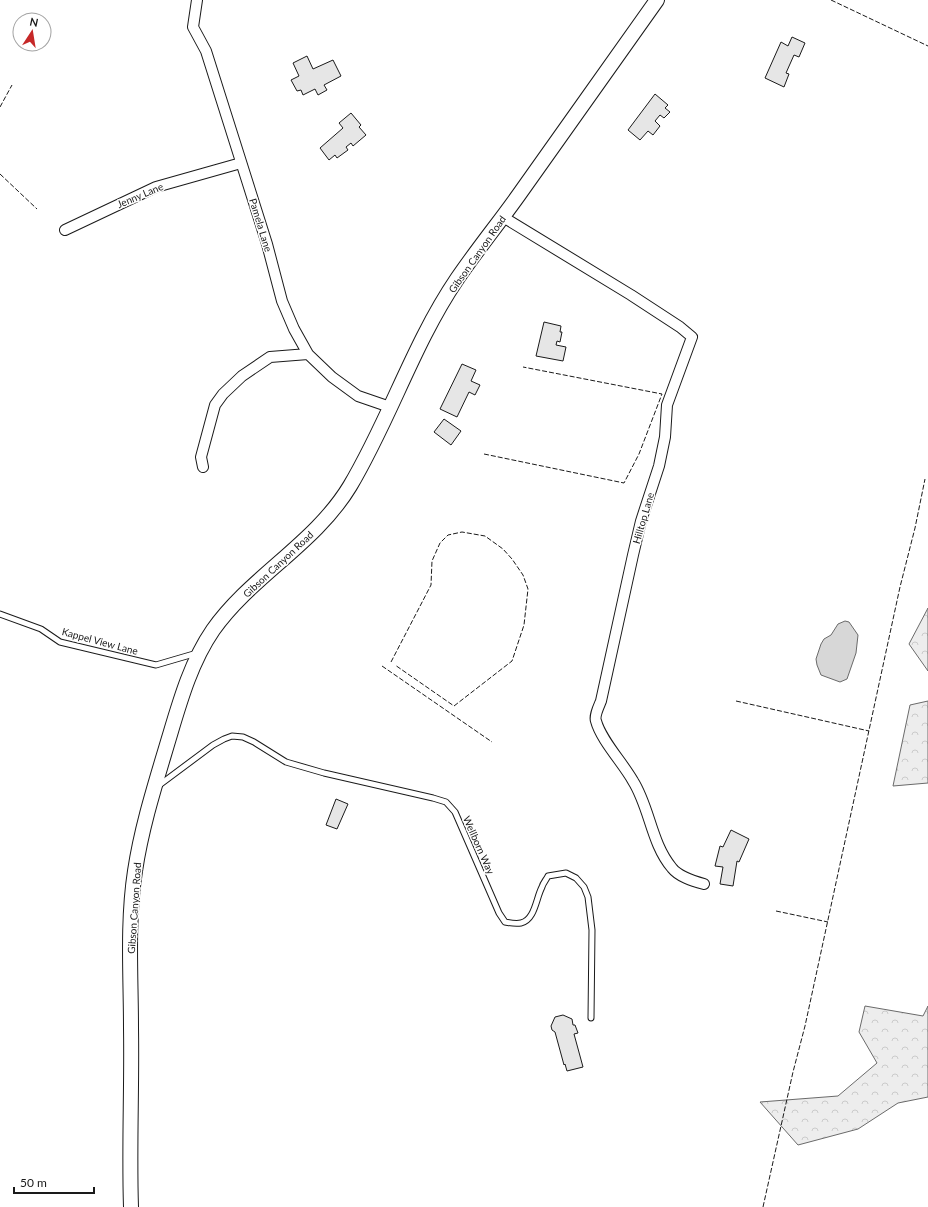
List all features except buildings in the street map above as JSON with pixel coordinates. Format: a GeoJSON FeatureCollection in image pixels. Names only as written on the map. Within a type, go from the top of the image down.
{"type":"FeatureCollection","features":[{"type":"Feature","properties":{"kind":"main road","name":"Gibson Canyon Road"},"geometry":{"type":"LineString","coordinates":[[131,1207],[132,1066],[130,962],[134,875],[142,831],[154,789],[179,705],[200,652],[214,629],[232,607],[323,523],[347,491],[370,452],[424,336],[456,280],[503,217],[657,0]]}},
{"type":"Feature","properties":{"kind":"street","name":"Pamela Lane"},"geometry":{"type":"LineString","coordinates":[[197,0],[193,27],[206,51],[267,244],[282,301],[294,329],[308,354],[332,377],[358,396],[390,407]]}},
{"type":"Feature","properties":{"kind":"street","name":"Jenny Lane"},"geometry":{"type":"LineString","coordinates":[[65,230],[156,187],[241,163]]}},
{"type":"Feature","properties":{"kind":"street","name":"Hilltop Lane"},"geometry":{"type":"LineString","coordinates":[[503,217],[631,295],[680,327],[692,337],[667,405],[666,437],[659,466],[641,521],[595,720],[602,735],[634,782],[663,856],[672,869],[690,880],[704,884]]}},
{"type":"Feature","properties":{"kind":"street"},"geometry":{"type":"LineString","coordinates":[[203,467],[201,458],[216,405],[223,394],[242,376],[270,357],[308,354]]}},
{"type":"Feature","properties":{"kind":"lane","name":"Kappel View Lane"},"geometry":{"type":"LineString","coordinates":[[0,614],[41,629],[60,642],[156,665],[200,652]]}},
{"type":"Feature","properties":{"kind":"lane","name":"Wellborn Way"},"geometry":{"type":"LineString","coordinates":[[154,789],[213,745],[232,736],[243,737],[254,742],[286,762],[324,773],[446,802],[455,812],[499,912],[505,922],[514,924],[522,923],[528,920],[548,876],[566,873],[576,878],[584,887],[588,897],[592,930],[591,1018]]}},
{"type":"Feature","properties":{"kind":"green space"},"geometry":{"type":"Polygon","coordinates":[[[928,608],[928,671],[909,644],[928,608]]]}},
{"type":"Feature","properties":{"kind":"green space"},"geometry":{"type":"Polygon","coordinates":[[[928,701],[928,783],[893,786],[910,705],[928,701]]]}},
{"type":"Feature","properties":{"kind":"green space"},"geometry":{"type":"Polygon","coordinates":[[[865,1006],[923,1016],[928,1006],[928,1097],[898,1103],[858,1129],[798,1145],[760,1102],[838,1096],[877,1063],[859,1032],[865,1006]]]}},
{"type":"Feature","properties":{"kind":"shaded area"},"geometry":{"type":"Polygon","coordinates":[[[845,621],[849,622],[858,635],[856,653],[847,679],[840,682],[821,675],[816,659],[824,639],[831,635],[838,624],[845,621]]]}},
{"type":"Feature","properties":{"kind":"fence"},"geometry":{"type":"LineString","coordinates":[[831,0],[928,46]]}},
{"type":"Feature","properties":{"kind":"fence"},"geometry":{"type":"LineString","coordinates":[[0,107],[12,85]]}},
{"type":"Feature","properties":{"kind":"fence"},"geometry":{"type":"LineString","coordinates":[[0,174],[37,209]]}},
{"type":"Feature","properties":{"kind":"fence"},"geometry":{"type":"LineString","coordinates":[[484,454],[624,483],[639,454],[662,394],[523,367]]}},
{"type":"Feature","properties":{"kind":"fence"},"geometry":{"type":"LineString","coordinates":[[763,1207],[793,1072],[805,1026],[900,587],[915,528],[925,479]]}},
{"type":"Feature","properties":{"kind":"fence"},"geometry":{"type":"LineString","coordinates":[[391,662],[431,585],[432,561],[440,543],[448,535],[462,532],[485,536],[503,549],[523,575],[528,589],[524,625],[512,661],[454,706],[395,665]]}},
{"type":"Feature","properties":{"kind":"fence"},"geometry":{"type":"LineString","coordinates":[[382,666],[492,742]]}},
{"type":"Feature","properties":{"kind":"fence"},"geometry":{"type":"LineString","coordinates":[[736,701],[869,731]]}},
{"type":"Feature","properties":{"kind":"fence"},"geometry":{"type":"LineString","coordinates":[[776,911],[828,922]]}}]}
